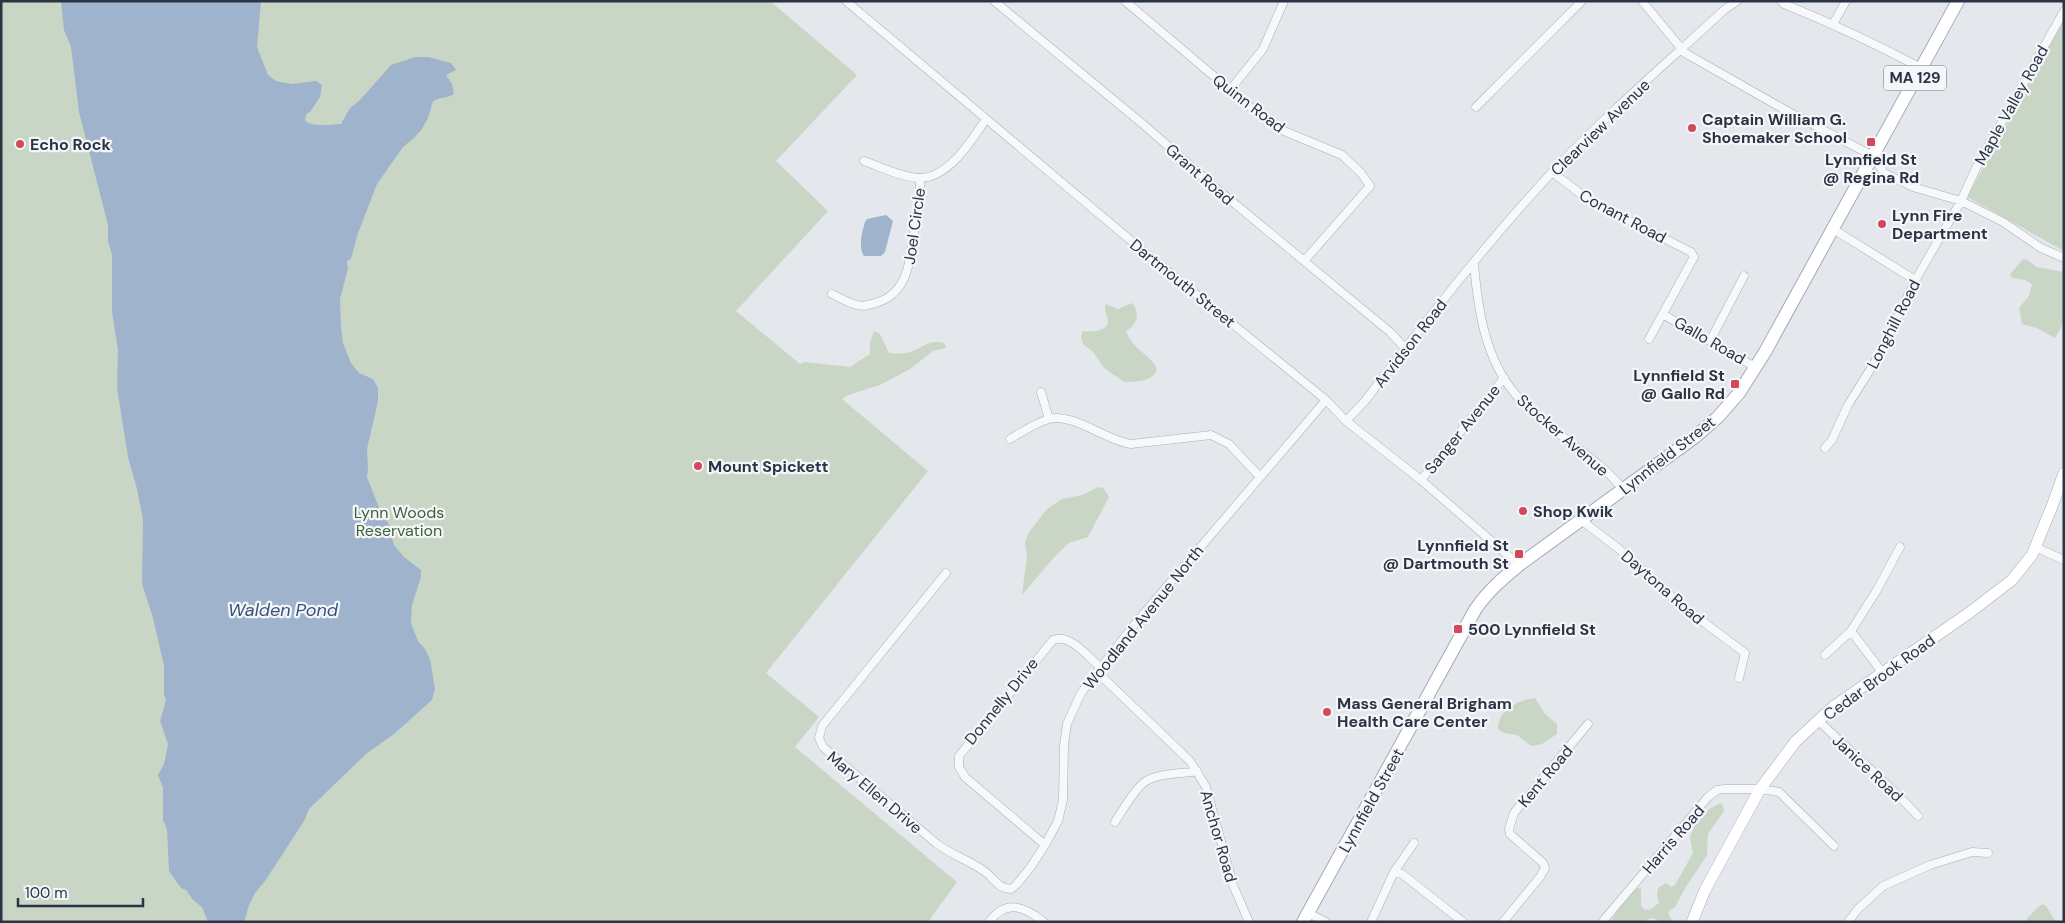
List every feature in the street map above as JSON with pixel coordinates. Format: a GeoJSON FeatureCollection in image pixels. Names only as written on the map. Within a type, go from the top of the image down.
{"type":"FeatureCollection","features":[{"type":"Feature","properties":{"kind":"main road","name":"Lynnfield Street"},"geometry":{"type":"LineString","coordinates":[[1306,917],[1475,610],[1500,580],[1695,437],[1718,417],[1739,393],[1833,229],[1958,1]]}},
{"type":"Feature","properties":{"kind":"street","name":"Dartmouth Street"},"geometry":{"type":"LineString","coordinates":[[846,1],[1154,260],[1326,400],[1346,421],[1420,480],[1519,565]]}},
{"type":"Feature","properties":{"kind":"street","name":"Grant Road"},"geometry":{"type":"LineString","coordinates":[[994,1],[1390,332],[1405,348]]}},
{"type":"Feature","properties":{"kind":"street","name":"Quinn Road"},"geometry":{"type":"LineString","coordinates":[[1125,1],[1135,4],[1230,90],[1284,131],[1315,142],[1342,155],[1361,173],[1370,186],[1304,261]]}},
{"type":"Feature","properties":{"kind":"street"},"geometry":{"type":"LineString","coordinates":[[1230,90],[1263,49],[1284,1]]}},
{"type":"Feature","properties":{"kind":"street"},"geometry":{"type":"LineString","coordinates":[[1476,108],[1582,1]]}},
{"type":"Feature","properties":{"kind":"street"},"geometry":{"type":"LineString","coordinates":[[1642,1],[1682,49],[1714,70],[1873,156],[1884,173],[1913,187],[1961,201],[2003,222],[2041,248],[2064,258]]}},
{"type":"Feature","properties":{"kind":"street","name":"Clearview Avenue"},"geometry":{"type":"LineString","coordinates":[[1474,264],[1552,172],[1624,102],[1724,10],[1737,1]]}},
{"type":"Feature","properties":{"kind":"street"},"geometry":{"type":"LineString","coordinates":[[1781,1],[1784,4],[1833,24],[1921,68]]}},
{"type":"Feature","properties":{"kind":"street"},"geometry":{"type":"LineString","coordinates":[[1833,24],[1846,1]]}},
{"type":"Feature","properties":{"kind":"street","name":"Maple Valley Road"},"geometry":{"type":"LineString","coordinates":[[1961,201],[1976,168],[2064,11]]}},
{"type":"Feature","properties":{"kind":"street"},"geometry":{"type":"LineString","coordinates":[[864,161],[920,178],[934,175],[947,168],[970,143],[986,119]]}},
{"type":"Feature","properties":{"kind":"street","name":"Conant Road"},"geometry":{"type":"LineString","coordinates":[[1552,172],[1590,201],[1691,252],[1694,257],[1664,315]]}},
{"type":"Feature","properties":{"kind":"street","name":"Joel Circle"},"geometry":{"type":"LineString","coordinates":[[832,294],[855,305],[865,305],[888,298],[900,286],[907,275],[910,262],[920,200],[920,178]]}},
{"type":"Feature","properties":{"kind":"street","name":"Longhill Road"},"geometry":{"type":"LineString","coordinates":[[1825,448],[1832,440],[1848,405],[1878,357],[1916,280],[1961,201]]}},
{"type":"Feature","properties":{"kind":"street"},"geometry":{"type":"LineString","coordinates":[[1833,229],[1916,280]]}},
{"type":"Feature","properties":{"kind":"street","name":"Arvidson Road"},"geometry":{"type":"LineString","coordinates":[[1346,421],[1365,401],[1405,348],[1474,264]]}},
{"type":"Feature","properties":{"kind":"street","name":"Stocker Avenue"},"geometry":{"type":"LineString","coordinates":[[1474,264],[1478,308],[1490,349],[1504,378],[1517,396],[1549,425],[1601,466],[1623,489]]}},
{"type":"Feature","properties":{"kind":"street"},"geometry":{"type":"LineString","coordinates":[[1710,341],[1744,276]]}},
{"type":"Feature","properties":{"kind":"street"},"geometry":{"type":"LineString","coordinates":[[1649,339],[1664,315]]}},
{"type":"Feature","properties":{"kind":"street","name":"Gallo Road"},"geometry":{"type":"LineString","coordinates":[[1664,315],[1756,366]]}},
{"type":"Feature","properties":{"kind":"street","name":"Sanger Avenue"},"geometry":{"type":"LineString","coordinates":[[1420,480],[1504,378]]}},
{"type":"Feature","properties":{"kind":"street"},"geometry":{"type":"LineString","coordinates":[[1041,392],[1049,419]]}},
{"type":"Feature","properties":{"kind":"street","name":"Woodland Avenue North"},"geometry":{"type":"LineString","coordinates":[[1011,889],[1016,886],[1046,845],[1058,821],[1062,806],[1064,745],[1067,724],[1076,702],[1099,669],[1326,400]]}},
{"type":"Feature","properties":{"kind":"street"},"geometry":{"type":"LineString","coordinates":[[1010,439],[1049,419],[1067,420],[1131,444],[1211,435],[1229,444],[1260,477]]}},
{"type":"Feature","properties":{"kind":"street","name":"Cedar Brook Road"},"geometry":{"type":"LineString","coordinates":[[1692,922],[1705,890],[1760,789],[1796,740],[1833,707],[1969,613],[2012,580],[2032,555],[2064,473]]}},
{"type":"Feature","properties":{"kind":"street","name":"Daytona Road"},"geometry":{"type":"LineString","coordinates":[[1581,520],[1618,549],[1682,606],[1745,653],[1739,678]]}},
{"type":"Feature","properties":{"kind":"street"},"geometry":{"type":"LineString","coordinates":[[1825,655],[1851,631],[1877,590],[1900,547]]}},
{"type":"Feature","properties":{"kind":"street"},"geometry":{"type":"LineString","coordinates":[[2035,548],[2064,560]]}},
{"type":"Feature","properties":{"kind":"street","name":"Mary Ellen Drive"},"geometry":{"type":"LineString","coordinates":[[946,572],[822,726],[819,740],[822,747],[937,844],[974,865],[1002,887],[1011,889]]}},
{"type":"Feature","properties":{"kind":"street"},"geometry":{"type":"LineString","coordinates":[[1851,631],[1882,672]]}},
{"type":"Feature","properties":{"kind":"street","name":"Donnelly Drive"},"geometry":{"type":"LineString","coordinates":[[1046,845],[962,774],[958,763],[959,756],[1053,640],[1060,638],[1068,640],[1099,669]]}},
{"type":"Feature","properties":{"kind":"street","name":"Anchor Road"},"geometry":{"type":"LineString","coordinates":[[1099,669],[1190,761],[1197,771],[1206,787],[1233,885],[1249,922]]}},
{"type":"Feature","properties":{"kind":"street","name":"Janice Road"},"geometry":{"type":"LineString","coordinates":[[1818,720],[1852,754],[1897,793],[1918,816]]}},
{"type":"Feature","properties":{"kind":"street","name":"Kent Road"},"geometry":{"type":"LineString","coordinates":[[1503,922],[1540,877],[1545,868],[1543,863],[1510,834],[1508,829],[1514,813],[1588,724]]}},
{"type":"Feature","properties":{"kind":"street"},"geometry":{"type":"LineString","coordinates":[[1115,822],[1138,788],[1146,781],[1157,777],[1197,771]]}},
{"type":"Feature","properties":{"kind":"street","name":"Harris Road"},"geometry":{"type":"LineString","coordinates":[[1602,922],[1708,797],[1717,790],[1760,789],[1779,792],[1834,846]]}},
{"type":"Feature","properties":{"kind":"street"},"geometry":{"type":"LineString","coordinates":[[1371,922],[1394,872],[1414,843]]}},
{"type":"Feature","properties":{"kind":"street"},"geometry":{"type":"LineString","coordinates":[[1848,922],[1858,909],[1883,886],[1930,866],[1972,852],[1988,853]]}},
{"type":"Feature","properties":{"kind":"street"},"geometry":{"type":"LineString","coordinates":[[1394,872],[1402,874],[1463,922]]}},
{"type":"Feature","properties":{"kind":"street"},"geometry":{"type":"LineString","coordinates":[[989,922],[1001,910],[1015,907],[1026,909],[1044,922]]}},
{"type":"Feature","properties":{"kind":"street"},"geometry":{"type":"LineString","coordinates":[[1306,917],[1326,922]]}},
{"type":"Feature","properties":{"kind":"green space","name":"Lynn Woods Reservation"},"geometry":{"type":"Polygon","coordinates":[[[1,1],[770,1],[857,75],[776,161],[828,211],[736,311],[800,364],[804,362],[850,367],[870,354],[870,343],[874,331],[880,334],[889,353],[908,353],[932,342],[945,344],[946,348],[933,351],[910,369],[880,385],[848,395],[842,399],[928,471],[766,673],[819,717],[795,747],[957,882],[928,922],[1,922],[1,1]]]}},
{"type":"Feature","properties":{"kind":"green space"},"geometry":{"type":"Polygon","coordinates":[[[2064,20],[2064,251],[1967,197],[2064,20]]]}},
{"type":"Feature","properties":{"kind":"green space"},"geometry":{"type":"Polygon","coordinates":[[[2023,259],[2037,267],[2064,272],[2064,322],[2055,338],[2037,328],[2022,324],[2019,308],[2029,296],[2032,284],[2025,280],[2012,278],[2010,274],[2023,259]]]}},
{"type":"Feature","properties":{"kind":"green space"},"geometry":{"type":"Polygon","coordinates":[[[1132,303],[1137,315],[1133,326],[1126,331],[1132,342],[1151,360],[1157,369],[1152,377],[1148,379],[1124,382],[1104,368],[1093,352],[1083,344],[1081,337],[1083,331],[1098,331],[1107,325],[1106,304],[1118,309],[1132,303]]]}},
{"type":"Feature","properties":{"kind":"green space"},"geometry":{"type":"Polygon","coordinates":[[[1098,487],[1103,488],[1109,497],[1088,537],[1069,543],[1057,554],[1022,595],[1027,556],[1025,542],[1029,532],[1047,509],[1062,499],[1082,495],[1098,487]]]}},
{"type":"Feature","properties":{"kind":"green space"},"geometry":{"type":"Polygon","coordinates":[[[1535,698],[1545,714],[1557,724],[1557,734],[1542,744],[1531,746],[1517,735],[1504,733],[1498,729],[1501,716],[1505,711],[1522,701],[1535,698]]]}},
{"type":"Feature","properties":{"kind":"green space"},"geometry":{"type":"Polygon","coordinates":[[[1722,803],[1724,811],[1708,834],[1707,855],[1675,907],[1668,913],[1673,922],[1662,922],[1653,918],[1640,922],[1610,922],[1621,905],[1637,888],[1641,889],[1641,906],[1645,910],[1651,909],[1659,903],[1657,896],[1658,888],[1666,883],[1672,887],[1675,885],[1693,853],[1690,838],[1698,821],[1711,808],[1722,803]]]}},
{"type":"Feature","properties":{"kind":"green space"},"geometry":{"type":"Polygon","coordinates":[[[2042,904],[2046,906],[2056,922],[2027,922],[2027,918],[2042,904]]]}},
{"type":"Feature","properties":{"kind":"water","name":"Walden Pond"},"geometry":{"type":"Polygon","coordinates":[[[61,1],[261,1],[257,47],[268,75],[276,81],[291,84],[316,81],[322,85],[320,97],[310,112],[306,114],[305,121],[313,124],[341,124],[350,108],[359,101],[391,65],[415,57],[428,57],[451,63],[456,70],[446,75],[452,84],[454,94],[433,101],[428,118],[422,129],[403,147],[377,184],[357,236],[351,259],[347,261],[348,268],[340,299],[343,343],[351,363],[359,373],[373,379],[378,388],[378,401],[367,449],[367,477],[381,513],[388,522],[394,545],[404,557],[421,570],[421,577],[412,605],[411,623],[418,641],[430,659],[435,689],[432,700],[394,734],[366,754],[309,809],[304,821],[265,881],[255,893],[244,922],[208,922],[202,907],[193,900],[186,890],[181,888],[169,871],[167,829],[163,820],[163,788],[158,775],[164,764],[168,744],[160,721],[166,700],[164,694],[164,666],[153,618],[142,584],[143,520],[128,457],[117,388],[118,350],[112,312],[112,255],[108,241],[108,225],[79,112],[71,47],[64,30],[61,1]]]}},
{"type":"Feature","properties":{"kind":"water"},"geometry":{"type":"Polygon","coordinates":[[[886,215],[893,221],[885,252],[881,256],[864,256],[861,244],[865,222],[867,219],[886,215]]]}},
{"type":"Feature","properties":{"kind":"place","name":"Captain William G. Shoemaker School"},"geometry":{"type":"Point","coordinates":[1692,128]}},
{"type":"Feature","properties":{"kind":"place","name":"Lynnfield St @ Regina Rd"},"geometry":{"type":"Point","coordinates":[1871,142]}},
{"type":"Feature","properties":{"kind":"place","name":"Echo Rock"},"geometry":{"type":"Point","coordinates":[20,144]}},
{"type":"Feature","properties":{"kind":"place","name":"Lynn Fire Department"},"geometry":{"type":"Point","coordinates":[1882,224]}},
{"type":"Feature","properties":{"kind":"place","name":"Lynnfield St @ Gallo Rd"},"geometry":{"type":"Point","coordinates":[1735,384]}},
{"type":"Feature","properties":{"kind":"place","name":"Mount Spickett"},"geometry":{"type":"Point","coordinates":[698,466]}},
{"type":"Feature","properties":{"kind":"place","name":"Shop Kwik"},"geometry":{"type":"Point","coordinates":[1523,511]}},
{"type":"Feature","properties":{"kind":"place","name":"Lynnfield St @ Dartmouth St"},"geometry":{"type":"Point","coordinates":[1519,554]}},
{"type":"Feature","properties":{"kind":"place","name":"500 Lynnfield St"},"geometry":{"type":"Point","coordinates":[1458,629]}},
{"type":"Feature","properties":{"kind":"place","name":"Mass General Brigham Health Care Center"},"geometry":{"type":"Point","coordinates":[1327,712]}}]}
